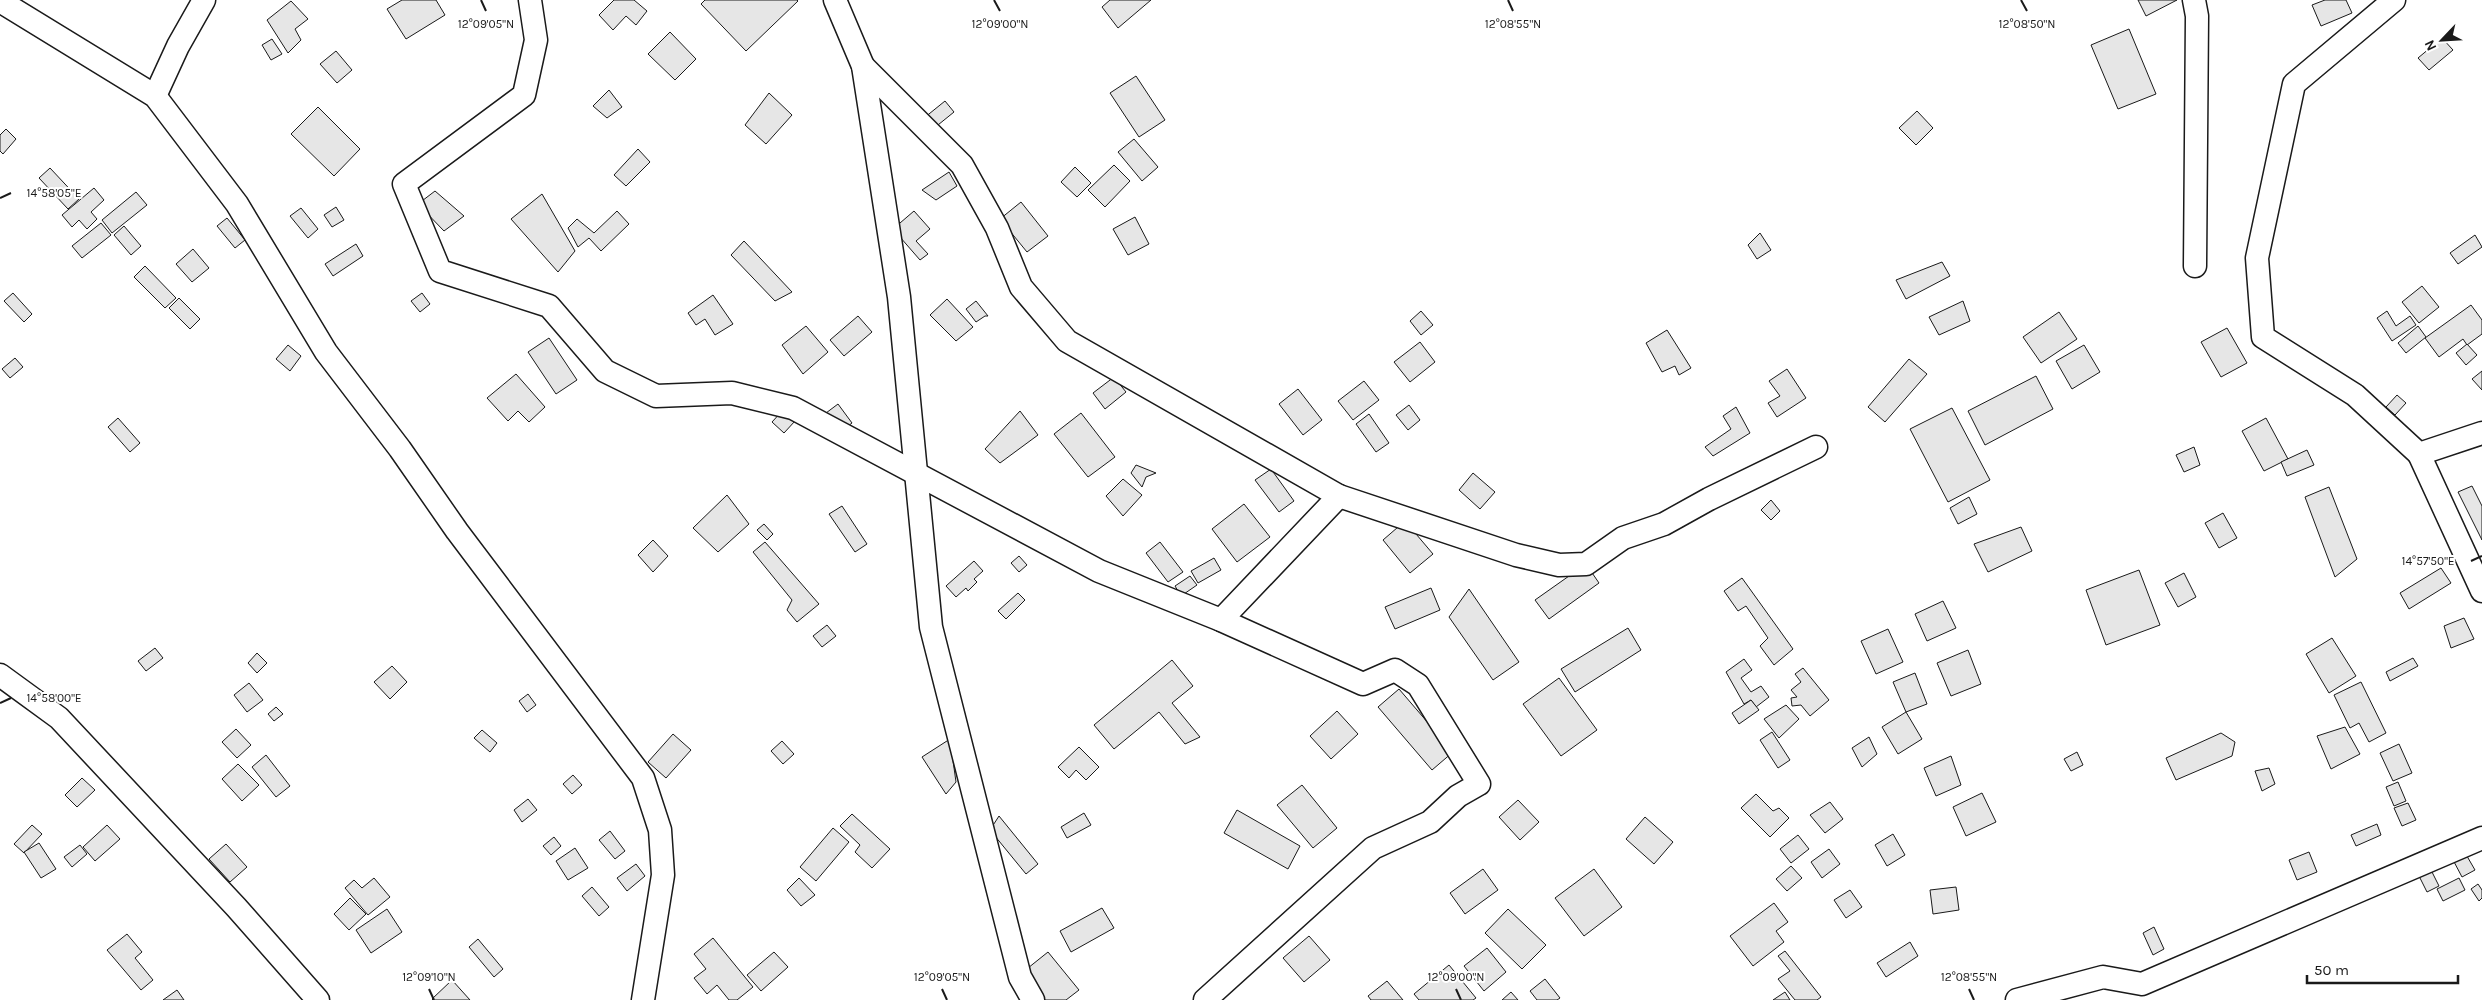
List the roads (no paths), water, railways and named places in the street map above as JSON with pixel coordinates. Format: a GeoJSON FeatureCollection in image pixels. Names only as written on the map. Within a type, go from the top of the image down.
{"type":"FeatureCollection","features":[{"type":"Feature","properties":{"kind":"street"},"geometry":{"type":"LineString","coordinates":[[155,96],[178,46],[204,0]]}},
{"type":"Feature","properties":{"kind":"street"},"geometry":{"type":"LineString","coordinates":[[530,0],[536,40],[524,95],[404,184],[440,271],[549,306],[604,371],[656,396],[732,393],[793,408],[1099,571],[1221,620],[1363,684],[1395,670],[1418,685],[1479,784],[1458,796],[1430,822],[1372,848],[1205,1000]]}},
{"type":"Feature","properties":{"kind":"street"},"geometry":{"type":"LineString","coordinates":[[835,0],[863,66],[899,297],[932,627],[1020,976],[1033,1000]]}},
{"type":"Feature","properties":{"kind":"street"},"geometry":{"type":"LineString","coordinates":[[2194,0],[2197,16],[2195,266]]}},
{"type":"Feature","properties":{"kind":"street"},"geometry":{"type":"LineString","coordinates":[[2394,0],[2294,84],[2257,258],[2263,336],[2355,395],[2419,454],[2482,591]]}},
{"type":"Feature","properties":{"kind":"street"},"geometry":{"type":"LineString","coordinates":[[0,1],[155,96],[237,204],[326,352],[400,449],[457,531],[643,778],[660,830],[663,876],[643,1000]]}},
{"type":"Feature","properties":{"kind":"street"},"geometry":{"type":"LineString","coordinates":[[863,66],[962,165],[997,228],[1021,287],[1067,341],[1340,496],[1516,555],[1559,565],[1586,564],[1622,538],[1664,524],[1709,499],[1816,447]]}},
{"type":"Feature","properties":{"kind":"street"},"geometry":{"type":"LineString","coordinates":[[2419,454],[2482,433]]}},
{"type":"Feature","properties":{"kind":"street"},"geometry":{"type":"LineString","coordinates":[[1221,620],[1340,496]]}},
{"type":"Feature","properties":{"kind":"street"},"geometry":{"type":"LineString","coordinates":[[0,675],[59,718],[236,907],[318,1000]]}},
{"type":"Feature","properties":{"kind":"street"},"geometry":{"type":"LineString","coordinates":[[2017,1000],[2103,977],[2142,984],[2482,838]]}}]}
